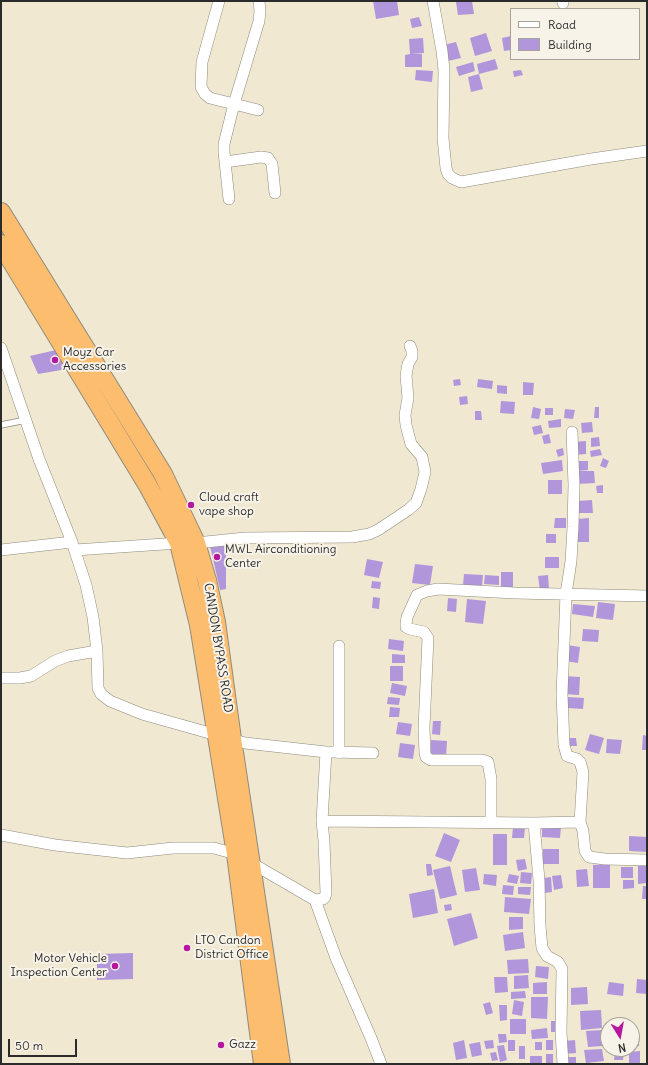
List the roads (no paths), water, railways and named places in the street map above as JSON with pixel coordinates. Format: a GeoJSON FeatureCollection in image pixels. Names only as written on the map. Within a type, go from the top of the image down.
{"type":"FeatureCollection","features":[{"type":"Feature","properties":{"kind":"highway","name":"CANDON BYPASS ROAD"},"geometry":{"type":"LineString","coordinates":[[1,212],[84,363]]}},
{"type":"Feature","properties":{"kind":"highway","name":"CANDON BYPASS ROAD"},"geometry":{"type":"LineString","coordinates":[[1,244],[163,474],[188,543],[207,580],[216,622],[224,737],[236,854],[263,1064]]}},
{"type":"Feature","properties":{"kind":"highway","name":"CANDON BYPASS ROAD"},"geometry":{"type":"LineString","coordinates":[[224,737],[252,864],[281,1064]]}},
{"type":"Feature","properties":{"kind":"street"},"geometry":{"type":"LineString","coordinates":[[219,1],[202,62],[201,87],[205,94],[210,98],[258,110]]}},
{"type":"Feature","properties":{"kind":"street"},"geometry":{"type":"LineString","coordinates":[[433,1],[444,70],[443,138],[446,168],[448,174],[452,178],[462,182],[591,159],[647,152]]}},
{"type":"Feature","properties":{"kind":"street"},"geometry":{"type":"LineString","coordinates":[[229,199],[224,138],[259,21],[257,2]]}},
{"type":"Feature","properties":{"kind":"street"},"geometry":{"type":"LineString","coordinates":[[225,162],[261,157],[268,158],[272,164],[275,193]]}},
{"type":"Feature","properties":{"kind":"street"},"geometry":{"type":"LineString","coordinates":[[1,550],[74,546],[188,543],[245,538],[352,537],[369,534],[378,530],[416,503],[425,472],[422,457],[411,444],[406,424],[405,415],[408,398],[406,376],[408,364],[412,357],[410,346]]}},
{"type":"Feature","properties":{"kind":"street"},"geometry":{"type":"LineString","coordinates":[[1,348],[39,459],[74,546],[86,585],[93,617],[97,651],[98,688],[101,694],[142,714],[245,743],[326,752],[373,753]]}},
{"type":"Feature","properties":{"kind":"street"},"geometry":{"type":"LineString","coordinates":[[572,432],[574,485],[573,527],[571,561],[566,594],[562,687],[564,745],[567,756],[577,759],[582,766],[580,822],[583,830],[585,851],[589,857],[647,860]]}},
{"type":"Feature","properties":{"kind":"street"},"geometry":{"type":"LineString","coordinates":[[491,822],[491,779],[488,762],[482,760],[431,760],[426,757],[424,750],[424,728],[428,638],[424,632],[406,627],[406,621],[417,595],[438,589],[461,589],[647,596]]}},
{"type":"Feature","properties":{"kind":"street"},"geometry":{"type":"LineString","coordinates":[[339,646],[339,753]]}},
{"type":"Feature","properties":{"kind":"street"},"geometry":{"type":"LineString","coordinates":[[1,678],[20,678],[31,676],[55,661],[68,656],[97,651]]}},
{"type":"Feature","properties":{"kind":"street"},"geometry":{"type":"LineString","coordinates":[[1,836],[55,845],[127,853],[191,847],[214,848],[236,854],[315,900],[323,899],[326,893],[322,821],[326,752]]}},
{"type":"Feature","properties":{"kind":"street"},"geometry":{"type":"LineString","coordinates":[[322,821],[580,822]]}},
{"type":"Feature","properties":{"kind":"street"},"geometry":{"type":"LineString","coordinates":[[534,823],[540,880],[540,926],[542,948],[547,956],[558,962],[562,969],[561,1032],[563,1064]]}},
{"type":"Feature","properties":{"kind":"street"},"geometry":{"type":"LineString","coordinates":[[315,900],[336,958],[371,1038],[380,1064]]}},
{"type":"Feature","properties":{"kind":"lane"},"geometry":{"type":"LineString","coordinates":[[1,425],[26,420]]}},
{"type":"Feature","properties":{"kind":"place","name":"Moyz Car Accessories"},"geometry":{"type":"Point","coordinates":[55,360]}},
{"type":"Feature","properties":{"kind":"place","name":"Cloud craft vape shop"},"geometry":{"type":"Point","coordinates":[191,505]}},
{"type":"Feature","properties":{"kind":"place","name":"MWL Airconditioning Center"},"geometry":{"type":"Point","coordinates":[217,557]}},
{"type":"Feature","properties":{"kind":"place","name":"LTO Candon District Office"},"geometry":{"type":"Point","coordinates":[187,948]}},
{"type":"Feature","properties":{"kind":"place","name":"Motor Vehicle Inspection Center"},"geometry":{"type":"Point","coordinates":[115,966]}},
{"type":"Feature","properties":{"kind":"place","name":"Gazz"},"geometry":{"type":"Point","coordinates":[221,1045]}}]}
